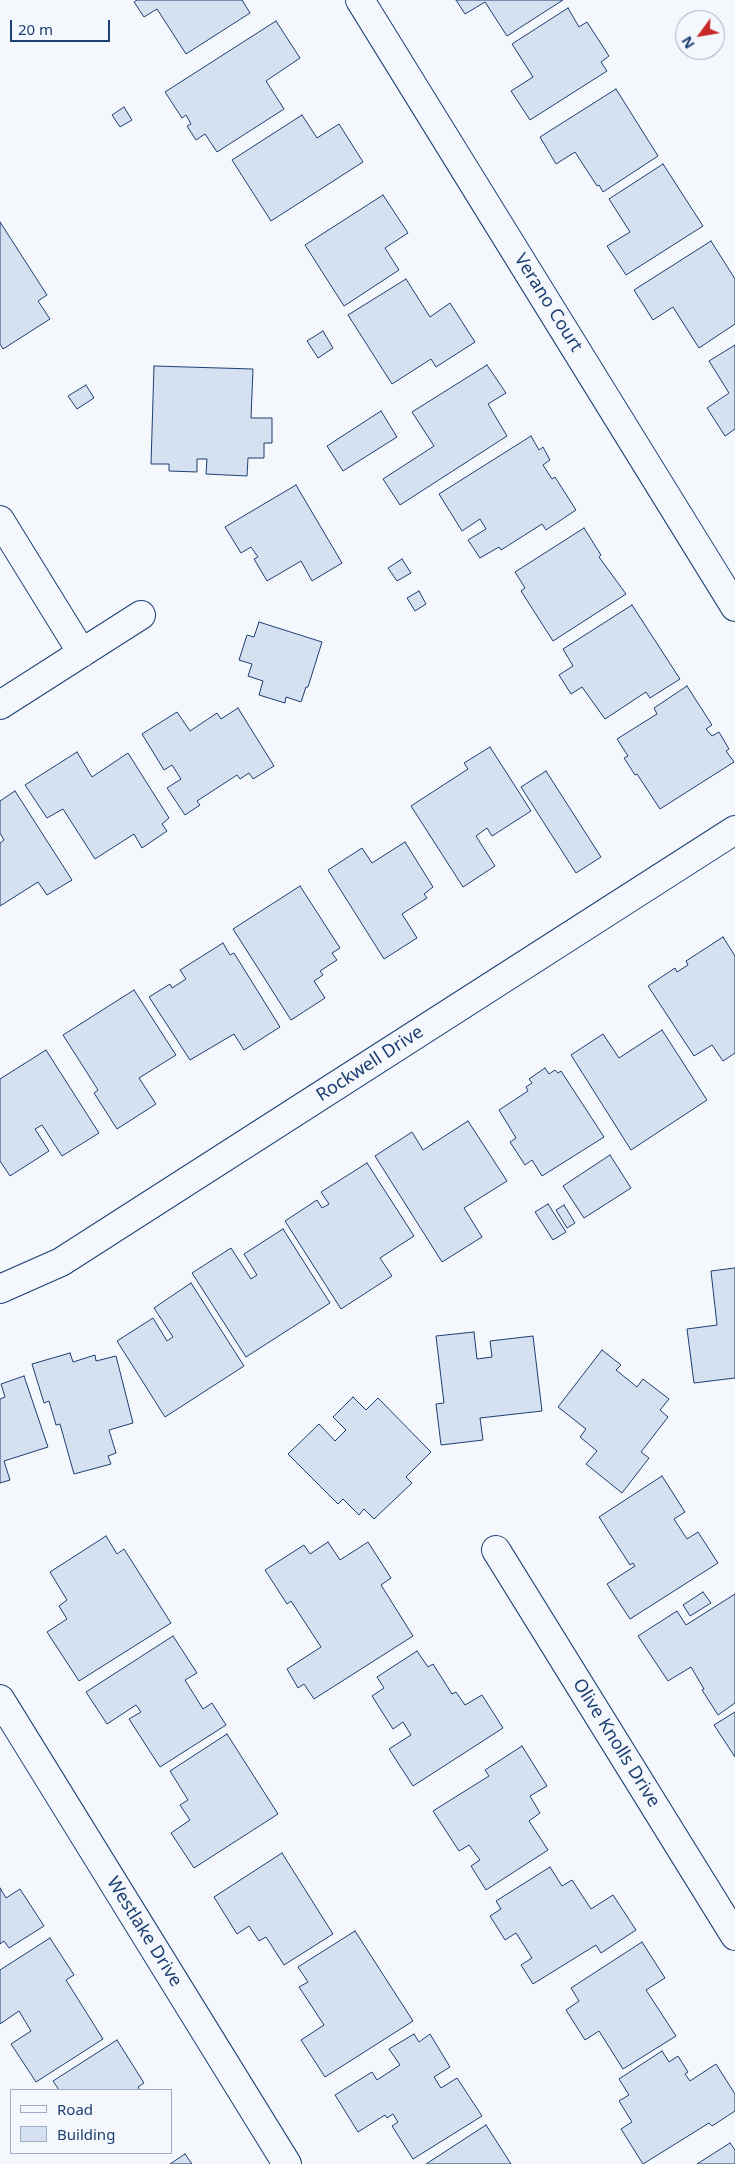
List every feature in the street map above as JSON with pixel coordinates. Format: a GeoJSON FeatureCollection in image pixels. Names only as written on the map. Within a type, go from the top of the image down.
{"type":"FeatureCollection","features":[{"type":"Feature","properties":{"kind":"street","name":"Verano Court"},"geometry":{"type":"LineString","coordinates":[[360,0],[735,606]]}},
{"type":"Feature","properties":{"kind":"street"},"geometry":{"type":"LineString","coordinates":[[0,520],[82,653]]}},
{"type":"Feature","properties":{"kind":"street"},"geometry":{"type":"LineString","coordinates":[[0,705],[141,614]]}},
{"type":"Feature","properties":{"kind":"street","name":"Rockwell Drive"},"geometry":{"type":"LineString","coordinates":[[0,1289],[61,1262],[735,830]]}},
{"type":"Feature","properties":{"kind":"street","name":"Olive Knolls Drive"},"geometry":{"type":"LineString","coordinates":[[496,1550],[735,1936]]}},
{"type":"Feature","properties":{"kind":"street","name":"Westlake Drive"},"geometry":{"type":"LineString","coordinates":[[0,1700],[287,2164]]}},
{"type":"Feature","properties":{"kind":"building"},"geometry":{"type":"Polygon","coordinates":[[[137,0],[242,0],[250,13],[186,54],[157,9],[144,17],[134,2],[137,0]]]}},
{"type":"Feature","properties":{"kind":"building"},"geometry":{"type":"Polygon","coordinates":[[[456,0],[563,0],[507,36],[485,2],[465,14],[456,0]]]}},
{"type":"Feature","properties":{"kind":"building"},"geometry":{"type":"Polygon","coordinates":[[[568,8],[579,27],[587,22],[609,56],[601,62],[607,71],[530,120],[511,91],[533,77],[512,44],[568,8]]]}},
{"type":"Feature","properties":{"kind":"building"},"geometry":{"type":"Polygon","coordinates":[[[276,21],[300,58],[266,81],[284,109],[217,152],[205,134],[196,140],[187,126],[191,124],[186,115],[182,118],[165,92],[276,21]]]}},
{"type":"Feature","properties":{"kind":"building"},"geometry":{"type":"Polygon","coordinates":[[[616,89],[658,156],[603,192],[575,152],[556,164],[540,137],[616,89]]]}},
{"type":"Feature","properties":{"kind":"building"},"geometry":{"type":"Polygon","coordinates":[[[124,107],[132,120],[120,127],[112,115],[124,107]]]}},
{"type":"Feature","properties":{"kind":"building"},"geometry":{"type":"Polygon","coordinates":[[[302,115],[317,138],[339,124],[363,162],[271,221],[232,160],[302,115]]]}},
{"type":"Feature","properties":{"kind":"building"},"geometry":{"type":"Polygon","coordinates":[[[663,164],[703,226],[626,275],[607,246],[630,232],[609,199],[663,164]]]}},
{"type":"Feature","properties":{"kind":"building"},"geometry":{"type":"Polygon","coordinates":[[[383,195],[408,233],[385,248],[399,270],[344,306],[305,245],[383,195]]]}},
{"type":"Feature","properties":{"kind":"building"},"geometry":{"type":"Polygon","coordinates":[[[0,222],[47,295],[38,301],[50,319],[3,349],[0,344],[0,222]]]}},
{"type":"Feature","properties":{"kind":"building"},"geometry":{"type":"Polygon","coordinates":[[[711,241],[735,279],[735,324],[699,348],[673,307],[653,320],[634,290],[711,241]]]}},
{"type":"Feature","properties":{"kind":"building"},"geometry":{"type":"Polygon","coordinates":[[[406,279],[430,317],[450,303],[475,342],[436,367],[431,359],[392,384],[348,315],[406,279]]]}},
{"type":"Feature","properties":{"kind":"building"},"geometry":{"type":"Polygon","coordinates":[[[323,331],[333,348],[318,358],[307,341],[323,331]]]}},
{"type":"Feature","properties":{"kind":"building"},"geometry":{"type":"Polygon","coordinates":[[[735,345],[735,429],[725,436],[707,408],[729,393],[709,361],[735,345]]]}},
{"type":"Feature","properties":{"kind":"building"},"geometry":{"type":"Polygon","coordinates":[[[487,365],[506,393],[488,404],[507,436],[400,505],[383,479],[434,446],[412,412],[487,365]]]}},
{"type":"Feature","properties":{"kind":"building"},"geometry":{"type":"Polygon","coordinates":[[[154,366],[253,369],[251,418],[272,418],[272,443],[264,443],[264,458],[248,458],[247,476],[206,474],[207,459],[197,459],[197,472],[169,471],[169,464],[151,464],[154,366]]]}},
{"type":"Feature","properties":{"kind":"building"},"geometry":{"type":"Polygon","coordinates":[[[86,385],[94,398],[77,409],[68,396],[86,385]]]}},
{"type":"Feature","properties":{"kind":"building"},"geometry":{"type":"Polygon","coordinates":[[[381,411],[397,437],[343,471],[327,446],[381,411]]]}},
{"type":"Feature","properties":{"kind":"building"},"geometry":{"type":"Polygon","coordinates":[[[531,436],[539,450],[543,447],[550,460],[543,465],[552,479],[555,477],[576,510],[546,530],[542,524],[501,550],[499,547],[480,558],[468,540],[486,529],[480,519],[462,531],[439,494],[531,436]]]}},
{"type":"Feature","properties":{"kind":"building"},"geometry":{"type":"Polygon","coordinates":[[[296,485],[342,563],[312,581],[301,561],[267,581],[254,559],[258,557],[251,547],[241,553],[225,527],[296,485]]]}},
{"type":"Feature","properties":{"kind":"building"},"geometry":{"type":"Polygon","coordinates":[[[584,528],[601,555],[599,557],[626,594],[553,641],[521,591],[525,588],[515,572],[584,528]]]}},
{"type":"Feature","properties":{"kind":"building"},"geometry":{"type":"Polygon","coordinates":[[[402,559],[411,573],[397,581],[388,568],[402,559]]]}},
{"type":"Feature","properties":{"kind":"building"},"geometry":{"type":"Polygon","coordinates":[[[419,591],[426,604],[415,611],[407,598],[419,591]]]}},
{"type":"Feature","properties":{"kind":"building"},"geometry":{"type":"Polygon","coordinates":[[[632,605],[680,679],[650,698],[646,692],[605,719],[582,687],[571,694],[559,675],[573,666],[563,649],[632,605]]]}},
{"type":"Feature","properties":{"kind":"building"},"geometry":{"type":"Polygon","coordinates":[[[259,622],[322,642],[308,687],[306,687],[301,702],[286,697],[285,703],[259,695],[263,681],[248,676],[252,664],[239,660],[247,635],[254,637],[259,622]]]}},
{"type":"Feature","properties":{"kind":"building"},"geometry":{"type":"Polygon","coordinates":[[[687,686],[712,725],[706,729],[712,736],[719,732],[729,749],[726,751],[734,762],[660,809],[624,758],[628,756],[617,739],[657,714],[654,708],[687,686]]]}},
{"type":"Feature","properties":{"kind":"building"},"geometry":{"type":"Polygon","coordinates":[[[238,708],[274,766],[253,779],[249,773],[240,779],[237,775],[197,801],[200,805],[185,815],[167,788],[181,779],[172,765],[164,770],[142,734],[177,712],[190,731],[217,713],[221,719],[238,708]]]}},
{"type":"Feature","properties":{"kind":"building"},"geometry":{"type":"Polygon","coordinates":[[[490,747],[531,811],[492,836],[487,828],[476,836],[495,866],[463,887],[411,806],[468,769],[464,763],[490,747]]]}},
{"type":"Feature","properties":{"kind":"building"},"geometry":{"type":"Polygon","coordinates":[[[77,752],[92,777],[128,753],[169,818],[162,824],[167,831],[142,848],[134,834],[95,859],[63,809],[47,818],[25,785],[77,752]]]}},
{"type":"Feature","properties":{"kind":"building"},"geometry":{"type":"Polygon","coordinates":[[[546,771],[601,857],[576,873],[521,787],[546,771]]]}},
{"type":"Feature","properties":{"kind":"building"},"geometry":{"type":"Polygon","coordinates":[[[15,791],[72,880],[47,895],[38,882],[0,906],[0,843],[4,840],[0,833],[0,801],[15,791]]]}},
{"type":"Feature","properties":{"kind":"building"},"geometry":{"type":"Polygon","coordinates":[[[405,842],[433,887],[424,894],[427,898],[402,914],[417,938],[384,959],[328,870],[362,848],[372,863],[405,842]]]}},
{"type":"Feature","properties":{"kind":"building"},"geometry":{"type":"Polygon","coordinates":[[[300,886],[340,948],[332,953],[337,960],[320,971],[323,975],[314,981],[325,998],[291,1020],[233,929],[300,886]]]}},
{"type":"Feature","properties":{"kind":"building"},"geometry":{"type":"Polygon","coordinates":[[[723,937],[735,956],[735,1053],[723,1061],[712,1045],[694,1056],[648,986],[675,968],[677,972],[688,965],[686,961],[723,937]]]}},
{"type":"Feature","properties":{"kind":"building"},"geometry":{"type":"Polygon","coordinates":[[[223,943],[230,955],[234,953],[280,1027],[244,1050],[234,1034],[190,1060],[149,997],[170,984],[172,988],[186,979],[180,970],[223,943]]]}},
{"type":"Feature","properties":{"kind":"building"},"geometry":{"type":"Polygon","coordinates":[[[134,990],[176,1055],[139,1078],[156,1104],[117,1129],[94,1093],[98,1090],[63,1035],[134,990]]]}},
{"type":"Feature","properties":{"kind":"building"},"geometry":{"type":"Polygon","coordinates":[[[662,1030],[707,1100],[631,1150],[571,1055],[603,1034],[619,1058],[662,1030]]]}},
{"type":"Feature","properties":{"kind":"building"},"geometry":{"type":"Polygon","coordinates":[[[46,1050],[99,1133],[62,1156],[42,1125],[35,1129],[49,1151],[10,1176],[0,1161],[0,1079],[46,1050]]]}},
{"type":"Feature","properties":{"kind":"building"},"geometry":{"type":"Polygon","coordinates":[[[545,1068],[549,1074],[555,1070],[558,1073],[561,1071],[604,1137],[542,1176],[532,1160],[525,1165],[510,1142],[516,1138],[499,1110],[528,1091],[526,1087],[532,1083],[529,1079],[545,1068]]]}},
{"type":"Feature","properties":{"kind":"building"},"geometry":{"type":"Polygon","coordinates":[[[468,1121],[507,1181],[464,1208],[482,1237],[442,1262],[375,1156],[412,1132],[423,1150],[468,1121]]]}},
{"type":"Feature","properties":{"kind":"building"},"geometry":{"type":"Polygon","coordinates":[[[610,1155],[631,1188],[584,1218],[563,1186],[610,1155]]]}},
{"type":"Feature","properties":{"kind":"building"},"geometry":{"type":"Polygon","coordinates":[[[367,1163],[414,1236],[380,1258],[392,1276],[341,1309],[285,1221],[317,1200],[322,1208],[329,1204],[321,1192],[367,1163]]]}},
{"type":"Feature","properties":{"kind":"building"},"geometry":{"type":"Polygon","coordinates":[[[548,1204],[566,1232],[553,1240],[535,1212],[548,1204]]]}},
{"type":"Feature","properties":{"kind":"building"},"geometry":{"type":"Polygon","coordinates":[[[564,1205],[575,1223],[567,1228],[556,1210],[564,1205]]]}},
{"type":"Feature","properties":{"kind":"building"},"geometry":{"type":"Polygon","coordinates":[[[283,1229],[330,1303],[246,1357],[192,1273],[231,1248],[251,1279],[257,1275],[244,1254],[283,1229]]]}},
{"type":"Feature","properties":{"kind":"building"},"geometry":{"type":"Polygon","coordinates":[[[735,1268],[735,1378],[694,1383],[687,1329],[717,1325],[711,1271],[735,1268]]]}},
{"type":"Feature","properties":{"kind":"building"},"geometry":{"type":"Polygon","coordinates":[[[191,1283],[244,1366],[165,1417],[117,1341],[153,1318],[167,1341],[173,1337],[154,1308],[191,1283]]]}},
{"type":"Feature","properties":{"kind":"building"},"geometry":{"type":"Polygon","coordinates":[[[474,1332],[477,1359],[492,1357],[490,1341],[533,1336],[542,1411],[480,1418],[483,1440],[441,1445],[436,1404],[444,1403],[436,1336],[474,1332]]]}},
{"type":"Feature","properties":{"kind":"building"},"geometry":{"type":"Polygon","coordinates":[[[602,1350],[621,1365],[616,1370],[637,1387],[643,1379],[669,1399],[660,1410],[668,1417],[641,1452],[649,1458],[622,1493],[586,1464],[597,1451],[580,1437],[586,1429],[558,1407],[602,1350]]]}},
{"type":"Feature","properties":{"kind":"building"},"geometry":{"type":"Polygon","coordinates":[[[70,1353],[73,1362],[95,1355],[96,1361],[116,1356],[133,1423],[109,1430],[116,1453],[108,1456],[111,1464],[74,1474],[60,1424],[56,1425],[49,1401],[44,1403],[32,1364],[70,1353]]]}},
{"type":"Feature","properties":{"kind":"building"},"geometry":{"type":"Polygon","coordinates":[[[24,1376],[48,1447],[4,1461],[10,1480],[0,1483],[0,1399],[5,1397],[1,1384],[24,1376]]]}},
{"type":"Feature","properties":{"kind":"building"},"geometry":{"type":"Polygon","coordinates":[[[353,1397],[366,1410],[378,1398],[431,1452],[406,1477],[412,1483],[374,1519],[364,1509],[359,1515],[343,1499],[338,1504],[288,1454],[319,1424],[335,1441],[346,1430],[333,1417],[353,1397]]]}},
{"type":"Feature","properties":{"kind":"building"},"geometry":{"type":"Polygon","coordinates":[[[662,1476],[685,1512],[674,1519],[687,1539],[698,1532],[718,1563],[630,1619],[607,1584],[635,1566],[633,1563],[630,1565],[599,1517],[662,1476]]]}},
{"type":"Feature","properties":{"kind":"building"},"geometry":{"type":"Polygon","coordinates":[[[106,1536],[117,1554],[124,1549],[171,1623],[79,1681],[47,1632],[67,1619],[59,1606],[67,1600],[50,1572],[106,1536]]]}},
{"type":"Feature","properties":{"kind":"building"},"geometry":{"type":"Polygon","coordinates":[[[328,1542],[340,1560],[368,1542],[391,1578],[381,1585],[413,1636],[314,1699],[304,1684],[298,1688],[287,1669],[321,1647],[291,1601],[287,1604],[265,1570],[304,1545],[310,1554],[328,1542]]]}},
{"type":"Feature","properties":{"kind":"building"},"geometry":{"type":"Polygon","coordinates":[[[703,1592],[711,1603],[690,1616],[683,1605],[703,1592]]]}},
{"type":"Feature","properties":{"kind":"building"},"geometry":{"type":"Polygon","coordinates":[[[735,1594],[735,1703],[718,1715],[702,1690],[704,1689],[691,1667],[668,1681],[638,1636],[677,1611],[686,1625],[735,1594]]]}},
{"type":"Feature","properties":{"kind":"building"},"geometry":{"type":"Polygon","coordinates":[[[173,1636],[197,1673],[185,1680],[203,1709],[212,1703],[226,1725],[160,1767],[129,1719],[141,1712],[136,1705],[107,1724],[86,1692],[173,1636]]]}},
{"type":"Feature","properties":{"kind":"building"},"geometry":{"type":"Polygon","coordinates":[[[417,1651],[428,1667],[433,1664],[452,1694],[456,1692],[465,1705],[482,1695],[503,1728],[413,1786],[389,1749],[411,1735],[403,1722],[393,1729],[372,1696],[384,1688],[377,1677],[417,1651]]]}},
{"type":"Feature","properties":{"kind":"building"},"geometry":{"type":"Polygon","coordinates":[[[735,1712],[735,1757],[714,1725],[735,1712]]]}},
{"type":"Feature","properties":{"kind":"building"},"geometry":{"type":"Polygon","coordinates":[[[227,1734],[278,1814],[194,1868],[171,1833],[190,1820],[180,1805],[188,1800],[170,1771],[227,1734]]]}},
{"type":"Feature","properties":{"kind":"building"},"geometry":{"type":"Polygon","coordinates":[[[522,1746],[547,1786],[530,1796],[540,1813],[529,1821],[548,1850],[486,1890],[471,1866],[480,1860],[469,1845],[459,1851],[433,1811],[489,1776],[485,1770],[522,1746]]]}},
{"type":"Feature","properties":{"kind":"building"},"geometry":{"type":"Polygon","coordinates":[[[282,1853],[333,1934],[284,1965],[266,1937],[259,1941],[249,1926],[237,1934],[214,1897],[282,1853]]]}},
{"type":"Feature","properties":{"kind":"building"},"geometry":{"type":"Polygon","coordinates":[[[550,1867],[562,1886],[572,1880],[591,1909],[613,1895],[636,1930],[601,1953],[596,1945],[533,1984],[521,1965],[532,1958],[516,1933],[505,1940],[490,1916],[501,1909],[496,1901],[550,1867]]]}},
{"type":"Feature","properties":{"kind":"building"},"geometry":{"type":"Polygon","coordinates":[[[0,1888],[6,1898],[20,1889],[44,1926],[9,1948],[4,1941],[0,1944],[0,1888]]]}},
{"type":"Feature","properties":{"kind":"building"},"geometry":{"type":"Polygon","coordinates":[[[355,1931],[413,2021],[325,2077],[301,2040],[324,2025],[299,1987],[308,1982],[298,1967],[355,1931]]]}},
{"type":"Feature","properties":{"kind":"building"},"geometry":{"type":"Polygon","coordinates":[[[50,1938],[74,1975],[66,1980],[103,2039],[36,2082],[11,2044],[31,2031],[19,2011],[0,2024],[0,1970],[50,1938]]]}},
{"type":"Feature","properties":{"kind":"building"},"geometry":{"type":"Polygon","coordinates":[[[642,1942],[665,1978],[646,1990],[676,2036],[623,2069],[599,2031],[585,2040],[566,2010],[579,2001],[571,1988],[642,1942]]]}},
{"type":"Feature","properties":{"kind":"building"},"geometry":{"type":"Polygon","coordinates":[[[414,2034],[419,2042],[430,2034],[450,2067],[434,2077],[441,2088],[457,2078],[482,2116],[413,2159],[392,2126],[398,2122],[393,2114],[387,2118],[385,2115],[358,2132],[335,2095],[372,2072],[377,2080],[400,2065],[389,2049],[414,2034]]]}},
{"type":"Feature","properties":{"kind":"building"},"geometry":{"type":"Polygon","coordinates":[[[117,2040],[144,2083],[138,2087],[139,2089],[58,2089],[53,2081],[117,2040]]]}},
{"type":"Feature","properties":{"kind":"building"},"geometry":{"type":"Polygon","coordinates":[[[662,2051],[669,2062],[678,2056],[688,2072],[685,2074],[690,2081],[716,2064],[735,2094],[735,2111],[712,2126],[709,2123],[643,2164],[621,2129],[632,2122],[619,2101],[629,2095],[619,2079],[662,2051]]]}},
{"type":"Feature","properties":{"kind":"building"},"geometry":{"type":"Polygon","coordinates":[[[486,2125],[511,2164],[426,2164],[486,2125]]]}},
{"type":"Feature","properties":{"kind":"building"},"geometry":{"type":"Polygon","coordinates":[[[730,2143],[735,2150],[735,2164],[697,2164],[730,2143]]]}},
{"type":"Feature","properties":{"kind":"building"},"geometry":{"type":"Polygon","coordinates":[[[185,2154],[192,2164],[170,2164],[185,2154]]]}}]}
